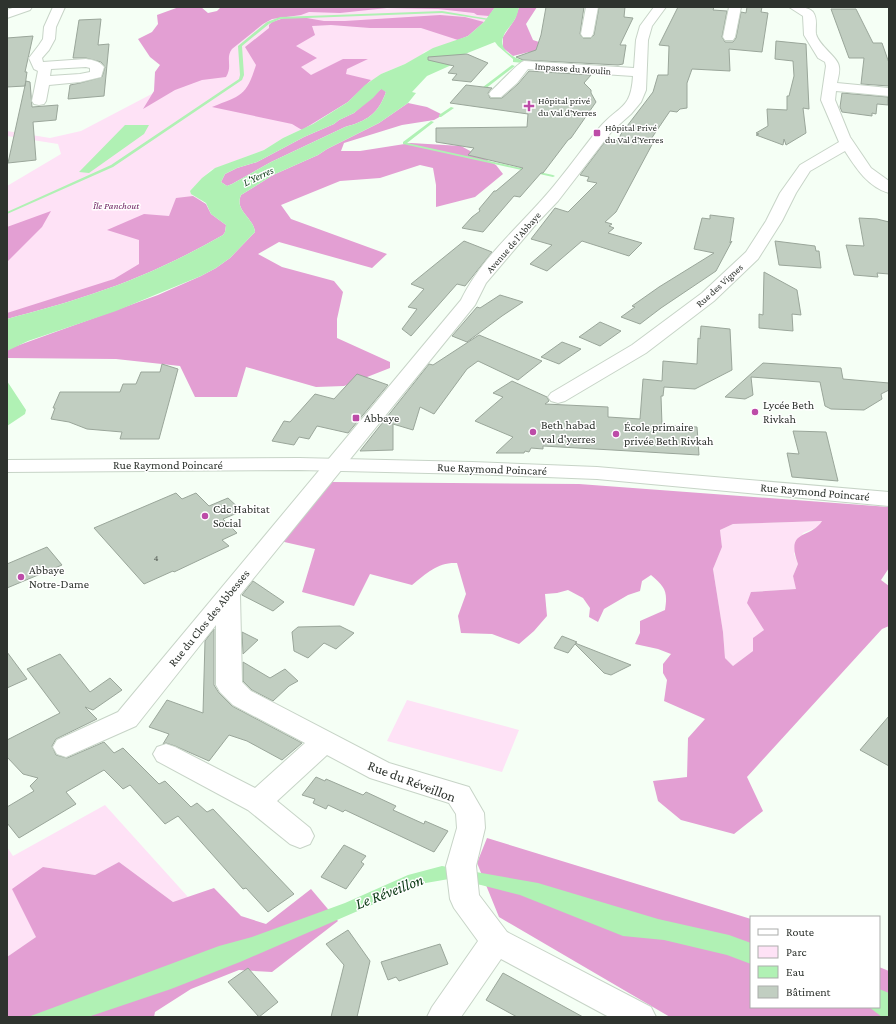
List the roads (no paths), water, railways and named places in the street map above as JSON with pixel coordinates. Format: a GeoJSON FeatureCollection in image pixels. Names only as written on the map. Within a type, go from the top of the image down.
{"type":"FeatureCollection","features":[{"type":"Feature","properties":{"kind":"street"},"geometry":{"type":"LineString","coordinates":[[7,14],[26,7]]}},
{"type":"Feature","properties":{"kind":"street"},"geometry":{"type":"LineString","coordinates":[[587,34],[592,7]]}},
{"type":"Feature","properties":{"kind":"street","name":"Avenue de l'Abbaye"},"geometry":{"type":"LineString","coordinates":[[334,465],[469,301],[478,282],[530,220],[552,198],[594,142],[634,102],[639,90],[642,40],[646,26],[660,7]]}},
{"type":"Feature","properties":{"kind":"street"},"geometry":{"type":"LineString","coordinates":[[729,37],[735,7]]}},
{"type":"Feature","properties":{"kind":"street"},"geometry":{"type":"LineString","coordinates":[[795,7],[808,14],[810,20],[810,35],[823,55],[830,60],[833,66],[828,100],[843,136],[866,171],[876,180],[889,188]]}},
{"type":"Feature","properties":{"kind":"street"},"geometry":{"type":"LineString","coordinates":[[39,101],[45,70],[39,66],[35,58],[45,47],[49,39],[50,27],[56,11]]}},
{"type":"Feature","properties":{"kind":"street"},"geometry":{"type":"LineString","coordinates":[[39,66],[86,63],[93,64],[98,67],[96,74],[88,77],[43,81]]}},
{"type":"Feature","properties":{"kind":"street","name":"Impasse du Moulin"},"geometry":{"type":"LineString","coordinates":[[496,94],[512,80],[524,65],[639,72]]}},
{"type":"Feature","properties":{"kind":"street"},"geometry":{"type":"LineString","coordinates":[[831,86],[889,92]]}},
{"type":"Feature","properties":{"kind":"street","name":"Rue des Vignes"},"geometry":{"type":"LineString","coordinates":[[558,397],[639,349],[708,298],[752,255],[774,221],[788,193],[805,168],[829,152],[847,143]]}},
{"type":"Feature","properties":{"kind":"street","name":"Rue Raymond Poincaré"},"geometry":{"type":"LineString","coordinates":[[7,466],[291,464],[597,473],[889,499]]}},
{"type":"Feature","properties":{"kind":"street","name":"Rue Raymond Poincaré"},"geometry":{"type":"LineString","coordinates":[[7,476],[94,465]]}},
{"type":"Feature","properties":{"kind":"street","name":"Rue du Clos des Abbesses"},"geometry":{"type":"LineString","coordinates":[[66,747],[127,719],[334,465]]}},
{"type":"Feature","properties":{"kind":"street","name":"Rue du Réveillon"},"geometry":{"type":"LineString","coordinates":[[228,594],[230,685],[242,698],[380,772],[459,795],[470,814],[471,828],[461,866],[465,899],[496,940],[640,1017]]}},
{"type":"Feature","properties":{"kind":"street"},"geometry":{"type":"LineString","coordinates":[[258,802],[324,742]]}},
{"type":"Feature","properties":{"kind":"street"},"geometry":{"type":"LineString","coordinates":[[166,754],[258,802],[300,836]]}},
{"type":"Feature","properties":{"kind":"street"},"geometry":{"type":"LineString","coordinates":[[442,1017],[496,940]]}},
{"type":"Feature","properties":{"kind":"water","name":"L'Yerres"},"geometry":{"type":"Polygon","coordinates":[[[495,7],[519,7],[516,18],[506,31],[502,40],[504,49],[516,58],[525,61],[524,63],[513,62],[513,59],[495,42],[465,54],[456,63],[427,76],[412,92],[416,93],[408,103],[379,123],[318,155],[273,175],[241,195],[240,206],[254,227],[255,232],[230,258],[216,268],[201,276],[116,311],[28,341],[7,351],[7,319],[71,301],[126,282],[175,260],[223,235],[226,225],[211,214],[206,203],[191,194],[190,191],[202,178],[215,168],[264,150],[283,138],[313,124],[348,102],[365,85],[381,74],[405,64],[433,48],[468,36],[484,22],[495,7]],[[381,89],[373,98],[354,113],[334,124],[304,137],[257,162],[237,168],[225,174],[221,182],[227,186],[232,184],[271,162],[345,127],[366,119],[371,116],[379,106],[386,92],[381,89]]]}},
{"type":"Feature","properties":{"kind":"water"},"geometry":{"type":"Polygon","coordinates":[[[125,125],[149,125],[144,134],[89,173],[79,172],[125,125]]]}},
{"type":"Feature","properties":{"kind":"water"},"geometry":{"type":"Polygon","coordinates":[[[7,381],[26,410],[25,414],[7,426],[7,381]]]}},
{"type":"Feature","properties":{"kind":"water","name":"Le Réveillon"},"geometry":{"type":"Polygon","coordinates":[[[442,866],[538,883],[658,919],[729,935],[750,943],[750,964],[727,955],[664,940],[623,936],[520,895],[449,879],[420,884],[240,962],[171,989],[88,1017],[28,1017],[219,946],[252,937],[345,903],[408,875],[442,866]]]}},
{"type":"Feature","properties":{"kind":"water"},"geometry":{"type":"Polygon","coordinates":[[[880,989],[889,993],[889,1017],[882,1017],[870,1008],[880,1008],[880,989]]]}},
{"type":"Feature","properties":{"kind":"waterway"},"geometry":{"type":"LineString","coordinates":[[7,213],[112,166],[241,79],[240,46],[268,23],[280,18],[442,12],[494,20]]}},
{"type":"Feature","properties":{"kind":"waterway"},"geometry":{"type":"LineString","coordinates":[[484,88],[513,66]]}},
{"type":"Feature","properties":{"kind":"waterway"},"geometry":{"type":"LineString","coordinates":[[440,116],[452,108]]}},
{"type":"Feature","properties":{"kind":"waterway"},"geometry":{"type":"LineString","coordinates":[[432,122],[404,143],[553,176]]}},
{"type":"Feature","properties":{"kind":"place","name":"Hôpital privé du Val d'Yerres"},"geometry":{"type":"Point","coordinates":[529,106]}},
{"type":"Feature","properties":{"kind":"place","name":"Hôpital Privé du Val d'Yerres"},"geometry":{"type":"Point","coordinates":[597,133]}},
{"type":"Feature","properties":{"kind":"place","name":"Lycée Beth Rivkah"},"geometry":{"type":"Point","coordinates":[755,412]}},
{"type":"Feature","properties":{"kind":"place","name":"Abbaye"},"geometry":{"type":"Point","coordinates":[356,418]}},
{"type":"Feature","properties":{"kind":"place","name":"Beth habad val d'yerres"},"geometry":{"type":"Point","coordinates":[533,432]}},
{"type":"Feature","properties":{"kind":"place","name":"École primaire privée Beth Rivkah"},"geometry":{"type":"Point","coordinates":[616,434]}},
{"type":"Feature","properties":{"kind":"place","name":"Cdc Habitat Social"},"geometry":{"type":"Point","coordinates":[205,516]}},
{"type":"Feature","properties":{"kind":"place","name":"Abbaye Notre-Dame"},"geometry":{"type":"Point","coordinates":[21,577]}},
{"type":"Feature","properties":{"kind":"park label","name":"Île Panchout"},"geometry":{"type":"Point","coordinates":[116,205]}}]}
